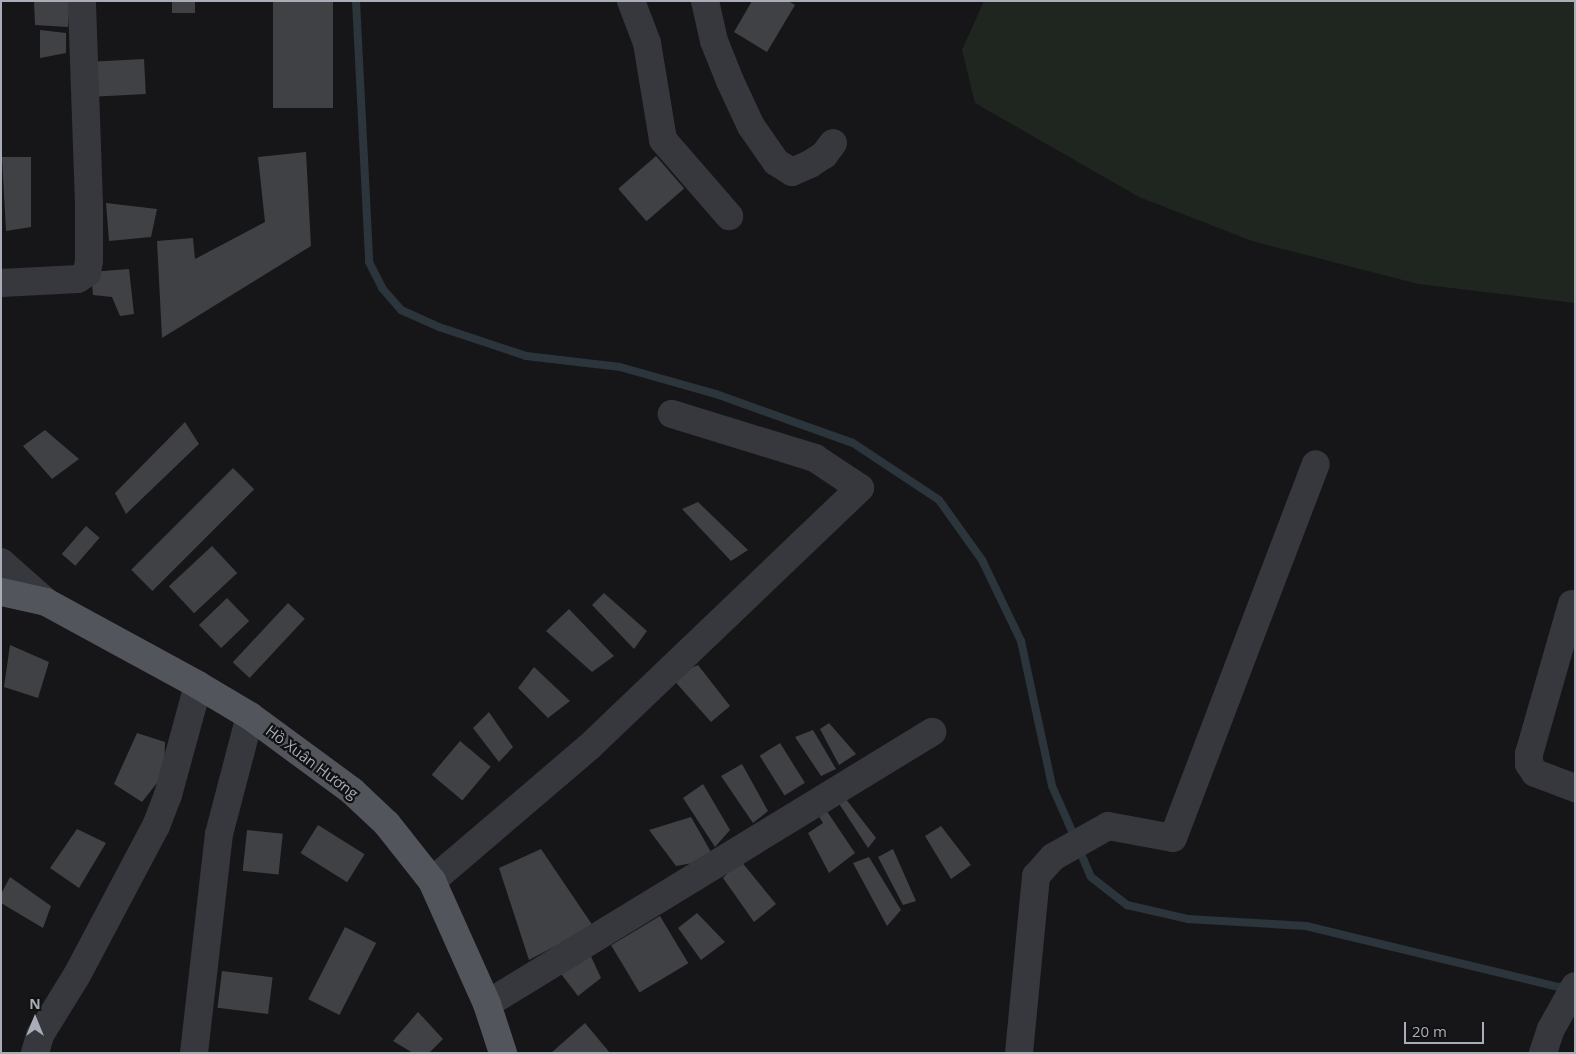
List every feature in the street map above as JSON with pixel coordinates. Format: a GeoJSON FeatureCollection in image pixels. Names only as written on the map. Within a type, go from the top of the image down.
{"type":"FeatureCollection","features":[{"type":"Feature","properties":{"kind":"main road","name":"Hồ Xuân Hương"},"geometry":{"type":"LineString","coordinates":[[1,592],[46,602],[198,685],[250,716],[352,791],[387,824],[432,881],[487,1004],[503,1053]]}},
{"type":"Feature","properties":{"kind":"street"},"geometry":{"type":"LineString","coordinates":[[1,283],[78,279],[87,273],[89,204],[82,1]]}},
{"type":"Feature","properties":{"kind":"street"},"geometry":{"type":"LineString","coordinates":[[631,1],[647,43],[663,140],[729,216]]}},
{"type":"Feature","properties":{"kind":"street"},"geometry":{"type":"LineString","coordinates":[[705,1],[714,41],[730,81],[751,126],[776,162],[792,172],[824,155],[833,143]]}},
{"type":"Feature","properties":{"kind":"street"},"geometry":{"type":"LineString","coordinates":[[432,881],[589,747],[860,488],[816,458],[672,414]]}},
{"type":"Feature","properties":{"kind":"street"},"geometry":{"type":"LineString","coordinates":[[1019,1053],[1036,876],[1053,857],[1108,826],[1174,838],[1316,464]]}},
{"type":"Feature","properties":{"kind":"street"},"geometry":{"type":"LineString","coordinates":[[1,562],[46,602]]}},
{"type":"Feature","properties":{"kind":"street"},"geometry":{"type":"LineString","coordinates":[[1572,604],[1529,754],[1529,764],[1535,773],[1575,788]]}},
{"type":"Feature","properties":{"kind":"street"},"geometry":{"type":"LineString","coordinates":[[13,1053],[37,1044],[77,975],[156,826],[178,761],[198,685]]}},
{"type":"Feature","properties":{"kind":"street"},"geometry":{"type":"LineString","coordinates":[[194,1053],[219,834],[250,716]]}},
{"type":"Feature","properties":{"kind":"street"},"geometry":{"type":"LineString","coordinates":[[487,1004],[932,732]]}},
{"type":"Feature","properties":{"kind":"street"},"geometry":{"type":"LineString","coordinates":[[1547,1041],[1575,986]]}},
{"type":"Feature","properties":{"kind":"shaded area"},"geometry":{"type":"Polygon","coordinates":[[[984,1],[1575,1],[1575,303],[1418,284],[1252,241],[1139,197],[975,103],[962,50],[984,1]]]}},
{"type":"Feature","properties":{"kind":"building"},"geometry":{"type":"Polygon","coordinates":[[[34,1],[70,1],[68,27],[35,25],[34,1]]]}},
{"type":"Feature","properties":{"kind":"building"},"geometry":{"type":"Polygon","coordinates":[[[172,1],[195,1],[195,13],[172,13],[172,1]]]}},
{"type":"Feature","properties":{"kind":"building"},"geometry":{"type":"Polygon","coordinates":[[[273,1],[333,1],[333,108],[273,108],[273,1]]]}},
{"type":"Feature","properties":{"kind":"building"},"geometry":{"type":"Polygon","coordinates":[[[752,1],[788,1],[795,5],[767,52],[734,32],[752,1]]]}},
{"type":"Feature","properties":{"kind":"building"},"geometry":{"type":"Polygon","coordinates":[[[40,30],[66,33],[66,53],[40,58],[40,30]]]}},
{"type":"Feature","properties":{"kind":"building"},"geometry":{"type":"Polygon","coordinates":[[[144,59],[146,94],[98,96],[96,62],[144,59]]]}},
{"type":"Feature","properties":{"kind":"building"},"geometry":{"type":"Polygon","coordinates":[[[306,152],[311,246],[162,338],[157,241],[193,238],[195,259],[265,222],[258,157],[306,152]]]}},
{"type":"Feature","properties":{"kind":"building"},"geometry":{"type":"Polygon","coordinates":[[[656,156],[684,188],[646,221],[618,189],[656,156]]]}},
{"type":"Feature","properties":{"kind":"building"},"geometry":{"type":"Polygon","coordinates":[[[2,157],[31,157],[31,227],[6,231],[2,157]]]}},
{"type":"Feature","properties":{"kind":"building"},"geometry":{"type":"Polygon","coordinates":[[[106,203],[157,209],[151,237],[109,241],[106,203]]]}},
{"type":"Feature","properties":{"kind":"building"},"geometry":{"type":"Polygon","coordinates":[[[129,269],[134,314],[120,316],[112,297],[93,295],[91,272],[129,269]]]}},
{"type":"Feature","properties":{"kind":"building"},"geometry":{"type":"Polygon","coordinates":[[[185,422],[199,444],[126,514],[115,493],[185,422]]]}},
{"type":"Feature","properties":{"kind":"building"},"geometry":{"type":"Polygon","coordinates":[[[45,430],[79,459],[52,479],[23,446],[45,430]]]}},
{"type":"Feature","properties":{"kind":"building"},"geometry":{"type":"Polygon","coordinates":[[[233,468],[254,489],[152,591],[131,570],[233,468]]]}},
{"type":"Feature","properties":{"kind":"building"},"geometry":{"type":"Polygon","coordinates":[[[698,502],[748,550],[731,561],[682,509],[698,502]]]}},
{"type":"Feature","properties":{"kind":"building"},"geometry":{"type":"Polygon","coordinates":[[[86,526],[100,538],[75,566],[62,554],[86,526]]]}},
{"type":"Feature","properties":{"kind":"building"},"geometry":{"type":"Polygon","coordinates":[[[212,546],[237,573],[194,613],[169,586],[212,546]]]}},
{"type":"Feature","properties":{"kind":"building"},"geometry":{"type":"Polygon","coordinates":[[[604,593],[647,631],[634,649],[592,605],[604,593]]]}},
{"type":"Feature","properties":{"kind":"building"},"geometry":{"type":"Polygon","coordinates":[[[227,598],[249,621],[221,648],[199,625],[227,598]]]}},
{"type":"Feature","properties":{"kind":"building"},"geometry":{"type":"Polygon","coordinates":[[[288,603],[305,619],[250,678],[233,662],[288,603]]]}},
{"type":"Feature","properties":{"kind":"building"},"geometry":{"type":"Polygon","coordinates":[[[569,609],[614,656],[592,672],[546,631],[569,609]]]}},
{"type":"Feature","properties":{"kind":"building"},"geometry":{"type":"Polygon","coordinates":[[[10,645],[49,662],[38,698],[4,687],[10,645]]]}},
{"type":"Feature","properties":{"kind":"building"},"geometry":{"type":"Polygon","coordinates":[[[698,665],[730,706],[711,722],[671,677],[698,665]]]}},
{"type":"Feature","properties":{"kind":"building"},"geometry":{"type":"Polygon","coordinates":[[[534,667],[570,701],[548,718],[518,688],[534,667]]]}},
{"type":"Feature","properties":{"kind":"building"},"geometry":{"type":"Polygon","coordinates":[[[489,712],[513,747],[499,762],[473,728],[489,712]]]}},
{"type":"Feature","properties":{"kind":"building"},"geometry":{"type":"Polygon","coordinates":[[[829,723],[856,754],[839,765],[820,729],[829,723]]]}},
{"type":"Feature","properties":{"kind":"building"},"geometry":{"type":"Polygon","coordinates":[[[813,730],[836,769],[821,776],[795,737],[813,730]]]}},
{"type":"Feature","properties":{"kind":"building"},"geometry":{"type":"Polygon","coordinates":[[[137,733],[165,742],[164,774],[142,802],[114,784],[137,733]]]}},
{"type":"Feature","properties":{"kind":"building"},"geometry":{"type":"Polygon","coordinates":[[[460,741],[491,767],[462,800],[432,775],[460,741]]]}},
{"type":"Feature","properties":{"kind":"building"},"geometry":{"type":"Polygon","coordinates":[[[780,743],[805,783],[785,796],[760,756],[780,743]]]}},
{"type":"Feature","properties":{"kind":"building"},"geometry":{"type":"Polygon","coordinates":[[[742,764],[768,811],[753,823],[721,776],[742,764]]]}},
{"type":"Feature","properties":{"kind":"building"},"geometry":{"type":"Polygon","coordinates":[[[703,784],[730,830],[715,847],[683,798],[703,784]]]}},
{"type":"Feature","properties":{"kind":"building"},"geometry":{"type":"Polygon","coordinates":[[[842,794],[876,838],[868,848],[836,799],[842,794]]]}},
{"type":"Feature","properties":{"kind":"building"},"geometry":{"type":"Polygon","coordinates":[[[822,804],[855,853],[829,873],[808,833],[823,823],[814,809],[822,804]]]}},
{"type":"Feature","properties":{"kind":"building"},"geometry":{"type":"Polygon","coordinates":[[[691,817],[715,859],[676,866],[649,830],[691,817]]]}},
{"type":"Feature","properties":{"kind":"building"},"geometry":{"type":"Polygon","coordinates":[[[318,825],[365,854],[347,882],[301,853],[318,825]]]}},
{"type":"Feature","properties":{"kind":"building"},"geometry":{"type":"Polygon","coordinates":[[[941,826],[971,865],[951,879],[925,836],[941,826]]]}},
{"type":"Feature","properties":{"kind":"building"},"geometry":{"type":"Polygon","coordinates":[[[77,829],[106,843],[79,888],[50,868],[77,829]]]}},
{"type":"Feature","properties":{"kind":"building"},"geometry":{"type":"Polygon","coordinates":[[[247,830],[283,834],[279,875],[243,871],[247,830]]]}},
{"type":"Feature","properties":{"kind":"building"},"geometry":{"type":"Polygon","coordinates":[[[541,849],[593,926],[529,960],[499,868],[541,849]]]}},
{"type":"Feature","properties":{"kind":"building"},"geometry":{"type":"Polygon","coordinates":[[[893,849],[916,901],[903,905],[878,857],[893,849]]]}},
{"type":"Feature","properties":{"kind":"building"},"geometry":{"type":"Polygon","coordinates":[[[869,857],[901,910],[887,926],[853,863],[869,857]]]}},
{"type":"Feature","properties":{"kind":"building"},"geometry":{"type":"Polygon","coordinates":[[[740,860],[776,904],[754,922],[723,878],[740,860]]]}},
{"type":"Feature","properties":{"kind":"building"},"geometry":{"type":"Polygon","coordinates":[[[10,877],[51,906],[43,928],[1,903],[1,894],[10,877]]]}},
{"type":"Feature","properties":{"kind":"building"},"geometry":{"type":"Polygon","coordinates":[[[697,913],[725,942],[701,960],[678,928],[697,913]]]}},
{"type":"Feature","properties":{"kind":"building"},"geometry":{"type":"Polygon","coordinates":[[[660,916],[688,963],[639,993],[611,945],[660,916]]]}},
{"type":"Feature","properties":{"kind":"building"},"geometry":{"type":"Polygon","coordinates":[[[345,927],[376,943],[339,1015],[308,999],[345,927]]]}},
{"type":"Feature","properties":{"kind":"building"},"geometry":{"type":"Polygon","coordinates":[[[589,952],[601,978],[578,996],[555,966],[589,952]]]}},
{"type":"Feature","properties":{"kind":"building"},"geometry":{"type":"Polygon","coordinates":[[[222,971],[273,977],[268,1014],[217,1008],[222,971]]]}},
{"type":"Feature","properties":{"kind":"building"},"geometry":{"type":"Polygon","coordinates":[[[418,1012],[443,1039],[429,1053],[413,1053],[393,1041],[418,1012]]]}},
{"type":"Feature","properties":{"kind":"building"},"geometry":{"type":"Polygon","coordinates":[[[585,1023],[610,1053],[551,1053],[585,1023]]]}},
{"type":"Feature","properties":{"kind":"waterway"},"geometry":{"type":"LineString","coordinates":[[356,1],[369,262],[382,288],[401,310],[439,327],[526,356],[620,367],[716,394],[853,443],[939,500],[982,560],[1021,641],[1052,786],[1075,838]]}},
{"type":"Feature","properties":{"kind":"waterway"},"geometry":{"type":"LineString","coordinates":[[1079,849],[1091,877],[1127,905],[1188,919],[1306,926],[1559,987],[1568,985]]}}]}
